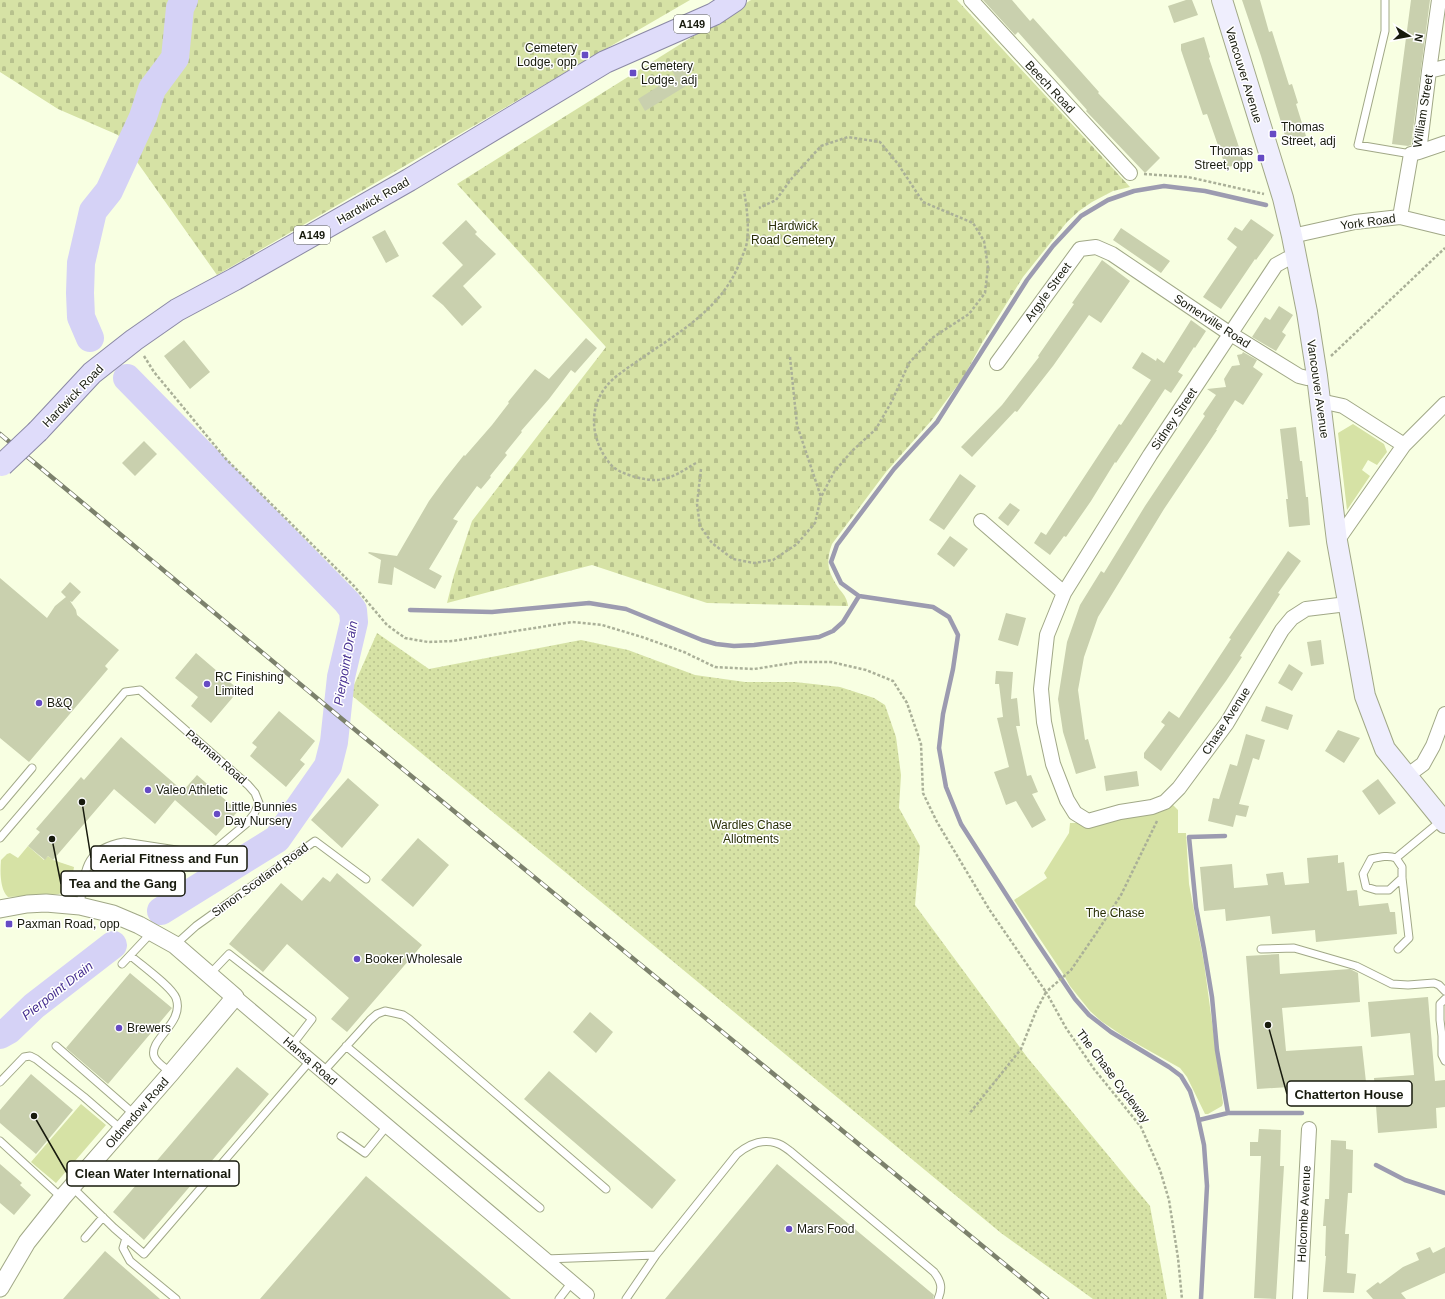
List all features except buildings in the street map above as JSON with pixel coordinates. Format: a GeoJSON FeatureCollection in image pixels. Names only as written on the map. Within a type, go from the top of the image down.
{"type":"FeatureCollection","features":[{"type":"Feature","properties":{"kind":"main road","name":"Hardwick Road"},"geometry":{"type":"LineString","coordinates":[[648,44],[706,0]]}},
{"type":"Feature","properties":{"kind":"main road","name":"Hardwick Road"},"geometry":{"type":"LineString","coordinates":[[1,466],[38,431],[92,373],[134,340],[177,310],[235,279],[409,180],[605,62],[714,14],[735,0]]}},
{"type":"Feature","properties":{"kind":"main road","name":"Vancouver Avenue"},"geometry":{"type":"LineString","coordinates":[[1222,0],[1266,148],[1283,198],[1292,236],[1307,312],[1316,370],[1337,541],[1365,696],[1385,749],[1408,775],[1430,806],[1444,821]]}},
{"type":"Feature","properties":{"kind":"street","name":"Beech Road"},"geometry":{"type":"LineString","coordinates":[[971,0],[1130,173]]}},
{"type":"Feature","properties":{"kind":"street","name":"William Street"},"geometry":{"type":"LineString","coordinates":[[1400,217],[1415,153],[1429,72],[1439,0]]}},
{"type":"Feature","properties":{"kind":"street"},"geometry":{"type":"LineString","coordinates":[[1429,72],[1445,67]]}},
{"type":"Feature","properties":{"kind":"street"},"geometry":{"type":"LineString","coordinates":[[1415,153],[1445,143]]}},
{"type":"Feature","properties":{"kind":"street","name":"York Road"},"geometry":{"type":"LineString","coordinates":[[1292,236],[1355,222],[1400,217],[1445,228]]}},
{"type":"Feature","properties":{"kind":"street","name":"Argyle Street"},"geometry":{"type":"LineString","coordinates":[[996,363],[1080,249],[1096,247],[1112,254]]}},
{"type":"Feature","properties":{"kind":"street","name":"Somerville Road"},"geometry":{"type":"LineString","coordinates":[[1112,254],[1231,334],[1299,376],[1307,378],[1316,370]]}},
{"type":"Feature","properties":{"kind":"street","name":"Sidney Street"},"geometry":{"type":"LineString","coordinates":[[1088,821],[1075,813],[1067,800],[1053,764],[1044,722],[1041,689],[1047,635],[1064,593],[1150,455],[1276,265],[1287,259],[1295,257]]}},
{"type":"Feature","properties":{"kind":"street"},"geometry":{"type":"LineString","coordinates":[[1320,401],[1343,406],[1404,445]]}},
{"type":"Feature","properties":{"kind":"street"},"geometry":{"type":"LineString","coordinates":[[1337,541],[1404,445],[1445,404]]}},
{"type":"Feature","properties":{"kind":"street"},"geometry":{"type":"LineString","coordinates":[[981,521],[1064,593]]}},
{"type":"Feature","properties":{"kind":"street","name":"Chase Avenue"},"geometry":{"type":"LineString","coordinates":[[1088,821],[1120,812],[1152,807],[1165,802],[1179,788],[1227,723],[1282,630],[1292,618],[1306,609],[1348,604]]}},
{"type":"Feature","properties":{"kind":"street"},"geometry":{"type":"LineString","coordinates":[[1408,775],[1423,764],[1433,746],[1445,714]]}},
{"type":"Feature","properties":{"kind":"street","name":"Hansa Road"},"geometry":{"type":"LineString","coordinates":[[0,909],[28,904],[46,903],[80,906],[113,914],[152,932],[175,945],[209,976],[589,1297]]}},
{"type":"Feature","properties":{"kind":"street","name":"Oldmedow Road"},"geometry":{"type":"LineString","coordinates":[[2,1281],[27,1242],[67,1192],[122,1131],[235,997]]}},
{"type":"Feature","properties":{"kind":"street","name":"Holcombe Avenue"},"geometry":{"type":"LineString","coordinates":[[1300,1299],[1309,1129]]}},
{"type":"Feature","properties":{"kind":"lane"},"geometry":{"type":"LineString","coordinates":[[1385,0],[1385,31],[1358,145],[1415,153]]}},
{"type":"Feature","properties":{"kind":"lane","name":"Paxman Road"},"geometry":{"type":"LineString","coordinates":[[0,838],[125,692],[140,690],[255,792],[259,803],[254,814],[247,823],[217,848],[208,853],[196,853],[124,842],[103,848],[95,854],[88,863],[84,875],[80,906]]}},
{"type":"Feature","properties":{"kind":"lane"},"geometry":{"type":"LineString","coordinates":[[0,806],[32,768]]}},
{"type":"Feature","properties":{"kind":"lane"},"geometry":{"type":"LineString","coordinates":[[1396,858],[1444,821]]}},
{"type":"Feature","properties":{"kind":"lane","name":"Simon Scotland Road"},"geometry":{"type":"LineString","coordinates":[[175,945],[196,926],[315,841],[366,879]]}},
{"type":"Feature","properties":{"kind":"lane"},"geometry":{"type":"LineString","coordinates":[[1398,949],[1409,938],[1402,867],[1396,858],[1391,856],[1381,856],[1371,859],[1363,874],[1366,887],[1376,890],[1389,890],[1402,878]]}},
{"type":"Feature","properties":{"kind":"lane"},"geometry":{"type":"LineString","coordinates":[[122,964],[152,932]]}},
{"type":"Feature","properties":{"kind":"lane"},"geometry":{"type":"LineString","coordinates":[[1261,949],[1294,948],[1356,966],[1392,984],[1408,985],[1434,983],[1439,985],[1445,992]]}},
{"type":"Feature","properties":{"kind":"lane"},"geometry":{"type":"LineString","coordinates":[[209,976],[229,954],[312,1019],[292,1045]]}},
{"type":"Feature","properties":{"kind":"lane"},"geometry":{"type":"LineString","coordinates":[[131,956],[170,989],[176,997],[177,1014],[154,1049],[156,1060],[171,1073]]}},
{"type":"Feature","properties":{"kind":"lane"},"geometry":{"type":"LineString","coordinates":[[1445,999],[1440,1004],[1440,1020],[1442,1055],[1445,1061]]}},
{"type":"Feature","properties":{"kind":"lane"},"geometry":{"type":"LineString","coordinates":[[323,1072],[377,1014],[385,1011],[403,1015],[475,1075],[606,1189]]}},
{"type":"Feature","properties":{"kind":"lane"},"geometry":{"type":"LineString","coordinates":[[56,1046],[135,1115]]}},
{"type":"Feature","properties":{"kind":"lane"},"geometry":{"type":"LineString","coordinates":[[346,1046],[540,1208]]}},
{"type":"Feature","properties":{"kind":"lane"},"geometry":{"type":"LineString","coordinates":[[0,1082],[24,1057],[30,1056],[36,1059],[84,1097],[122,1131]]}},
{"type":"Feature","properties":{"kind":"lane"},"geometry":{"type":"LineString","coordinates":[[0,1141],[67,1192],[103,1217],[144,1254],[310,1061]]}},
{"type":"Feature","properties":{"kind":"lane"},"geometry":{"type":"LineString","coordinates":[[341,1136],[365,1152],[387,1126]]}},
{"type":"Feature","properties":{"kind":"lane"},"geometry":{"type":"LineString","coordinates":[[626,1299],[656,1255],[737,1154],[748,1145],[761,1141],[776,1142],[790,1151],[934,1272],[939,1278],[941,1284],[941,1291],[938,1299]]}},
{"type":"Feature","properties":{"kind":"lane"},"geometry":{"type":"LineString","coordinates":[[85,1238],[103,1217]]}},
{"type":"Feature","properties":{"kind":"lane"},"geometry":{"type":"LineString","coordinates":[[126,1238],[123,1248],[130,1260],[176,1299]]}},
{"type":"Feature","properties":{"kind":"lane"},"geometry":{"type":"LineString","coordinates":[[545,1259],[656,1255]]}},
{"type":"Feature","properties":{"kind":"lane"},"geometry":{"type":"LineString","coordinates":[[559,1299],[572,1282]]}},
{"type":"Feature","properties":{"kind":"path"},"geometry":{"type":"LineString","coordinates":[[701,469],[697,504],[700,526],[712,543],[733,559],[754,563],[772,560],[797,544],[815,524],[821,497],[834,472],[876,429],[892,401],[909,363],[932,338],[970,314],[985,293],[988,267],[984,241],[973,223],[923,202],[898,164],[880,142],[848,137],[821,146],[792,178],[776,200],[759,208]]}},
{"type":"Feature","properties":{"kind":"path"},"geometry":{"type":"LineString","coordinates":[[1130,173],[1188,178],[1283,198]]}},
{"type":"Feature","properties":{"kind":"path"},"geometry":{"type":"LineString","coordinates":[[696,463],[672,478],[654,480],[632,477],[613,467],[600,449],[594,430],[594,411],[600,395],[617,376],[698,320],[719,298],[734,276],[747,244],[748,216],[744,191]]}},
{"type":"Feature","properties":{"kind":"path"},"geometry":{"type":"LineString","coordinates":[[1316,370],[1445,248]]}},
{"type":"Feature","properties":{"kind":"path","name":"The Chase Cycleway"},"geometry":{"type":"LineString","coordinates":[[134,340],[154,372],[226,459],[354,586],[387,625],[405,638],[428,642],[453,641],[572,622],[602,625],[642,637],[684,652],[715,667],[754,669],[799,662],[830,662],[866,670],[893,682],[908,703],[921,744],[923,793],[937,822],[990,909],[1046,992],[1066,1028],[1094,1069],[1141,1127],[1160,1170],[1169,1200],[1178,1258],[1182,1299]]}},
{"type":"Feature","properties":{"kind":"path"},"geometry":{"type":"LineString","coordinates":[[790,357],[797,425],[821,497]]}},
{"type":"Feature","properties":{"kind":"path"},"geometry":{"type":"LineString","coordinates":[[969,1114],[1021,1049],[1036,1011],[1046,992],[1071,970],[1121,895],[1165,802]]}},
{"type":"Feature","properties":{"kind":"green space"},"geometry":{"type":"Polygon","coordinates":[[[0,0],[690,0],[217,275],[118,135],[58,109],[0,72],[0,0]]]}},
{"type":"Feature","properties":{"kind":"green space","name":"Hardwick Road Cemetery"},"geometry":{"type":"Polygon","coordinates":[[[751,0],[957,0],[1130,187],[1113,191],[1092,202],[1067,222],[1023,277],[982,343],[963,378],[931,421],[886,472],[832,544],[828,562],[830,573],[846,598],[848,606],[707,603],[592,565],[447,603],[454,575],[472,521],[606,347],[457,184],[751,0]]]}},
{"type":"Feature","properties":{"kind":"green space"},"geometry":{"type":"Polygon","coordinates":[[[1353,424],[1384,444],[1387,452],[1377,465],[1368,460],[1362,470],[1370,476],[1347,510],[1338,433],[1353,424]]]}},
{"type":"Feature","properties":{"kind":"green space","name":"Wardles Chase Allotments"},"geometry":{"type":"Polygon","coordinates":[[[377,633],[429,669],[581,640],[628,650],[695,675],[745,682],[795,682],[840,687],[874,698],[885,705],[896,737],[901,775],[899,808],[920,846],[915,905],[1027,1057],[1150,1206],[1167,1299],[1093,1299],[1001,1233],[350,694],[377,633]]]}},
{"type":"Feature","properties":{"kind":"green space","name":"The Chase"},"geometry":{"type":"Polygon","coordinates":[[[1171,803],[1178,810],[1178,833],[1186,833],[1189,884],[1204,963],[1223,1103],[1222,1106],[1208,1114],[1205,1114],[1187,1077],[1180,1068],[1123,1036],[1101,1021],[1090,1011],[1070,986],[1014,900],[1047,878],[1044,873],[1069,833],[1070,823],[1078,823],[1171,803]]]}},
{"type":"Feature","properties":{"kind":"green space"},"geometry":{"type":"Polygon","coordinates":[[[28,846],[44,860],[48,856],[53,860],[74,867],[71,885],[66,890],[59,894],[8,897],[5,894],[2,885],[1,860],[10,853],[18,858],[28,846]]]}},
{"type":"Feature","properties":{"kind":"green space"},"geometry":{"type":"Polygon","coordinates":[[[81,1104],[106,1125],[56,1183],[31,1162],[81,1104]]]}},
{"type":"Feature","properties":{"kind":"waterway"},"geometry":{"type":"LineString","coordinates":[[90,338],[81,317],[80,293],[81,263],[93,211],[109,191],[143,117],[152,89],[175,58],[180,8],[184,0]]}},
{"type":"Feature","properties":{"kind":"waterway"},"geometry":{"type":"LineString","coordinates":[[859,596],[841,583],[831,562],[837,545],[894,469],[937,422],[1027,280],[1053,246],[1081,216],[1108,200],[1134,191],[1164,186],[1205,191],[1266,205]]}},
{"type":"Feature","properties":{"kind":"waterway","name":"Pierpoint Drain"},"geometry":{"type":"LineString","coordinates":[[127,378],[347,602],[353,610],[354,622],[341,677],[334,742],[328,766],[277,839],[161,911]]}},
{"type":"Feature","properties":{"kind":"waterway"},"geometry":{"type":"LineString","coordinates":[[410,610],[492,612],[589,603],[626,609],[702,640],[716,644],[734,646],[819,637],[833,631],[843,622],[859,596],[933,607],[949,617],[958,635],[953,669],[943,714],[939,748],[946,787],[961,824],[1075,999],[1089,1015],[1111,1032],[1169,1067],[1181,1076],[1190,1091],[1197,1113],[1204,1145],[1207,1186],[1201,1299]]}},
{"type":"Feature","properties":{"kind":"waterway"},"geometry":{"type":"LineString","coordinates":[[1225,836],[1189,837],[1196,907],[1212,997],[1217,1050],[1228,1113]]}},
{"type":"Feature","properties":{"kind":"waterway","name":"Pierpoint Drain"},"geometry":{"type":"LineString","coordinates":[[0,1035],[9,1030],[34,1006],[113,945]]}},
{"type":"Feature","properties":{"kind":"waterway"},"geometry":{"type":"LineString","coordinates":[[1199,1120],[1228,1113],[1302,1113]]}},
{"type":"Feature","properties":{"kind":"waterway"},"geometry":{"type":"LineString","coordinates":[[1376,1165],[1405,1180],[1445,1193]]}},
{"type":"Feature","properties":{"kind":"railway"},"geometry":{"type":"LineString","coordinates":[[0,434],[342,719],[1047,1299]]}},
{"type":"Feature","properties":{"kind":"place","name":"Cemetery Lodge, opp"},"geometry":{"type":"Point","coordinates":[585,55]}},
{"type":"Feature","properties":{"kind":"place","name":"Cemetery Lodge, adj"},"geometry":{"type":"Point","coordinates":[633,73]}},
{"type":"Feature","properties":{"kind":"place","name":"Thomas Street, adj"},"geometry":{"type":"Point","coordinates":[1273,134]}},
{"type":"Feature","properties":{"kind":"place","name":"Thomas Street, opp"},"geometry":{"type":"Point","coordinates":[1261,158]}},
{"type":"Feature","properties":{"kind":"place","name":"RC Finishing Limited"},"geometry":{"type":"Point","coordinates":[207,684]}},
{"type":"Feature","properties":{"kind":"place","name":"B&Q"},"geometry":{"type":"Point","coordinates":[39,703]}},
{"type":"Feature","properties":{"kind":"place","name":"Valeo Athletic"},"geometry":{"type":"Point","coordinates":[148,790]}},
{"type":"Feature","properties":{"kind":"place","name":"Aerial Fitness and Fun"},"geometry":{"type":"Point","coordinates":[82,802]}},
{"type":"Feature","properties":{"kind":"place","name":"Little Bunnies Day Nursery"},"geometry":{"type":"Point","coordinates":[217,814]}},
{"type":"Feature","properties":{"kind":"place","name":"Tea and the Gang"},"geometry":{"type":"Point","coordinates":[52,839]}},
{"type":"Feature","properties":{"kind":"place","name":"Paxman Road, opp"},"geometry":{"type":"Point","coordinates":[9,924]}},
{"type":"Feature","properties":{"kind":"place","name":"Booker Wholesale"},"geometry":{"type":"Point","coordinates":[357,959]}},
{"type":"Feature","properties":{"kind":"place","name":"Chatterton House"},"geometry":{"type":"Point","coordinates":[1268,1025]}},
{"type":"Feature","properties":{"kind":"place","name":"Brewers"},"geometry":{"type":"Point","coordinates":[119,1028]}},
{"type":"Feature","properties":{"kind":"place","name":"Clean Water International"},"geometry":{"type":"Point","coordinates":[34,1116]}},
{"type":"Feature","properties":{"kind":"place","name":"Mars Food"},"geometry":{"type":"Point","coordinates":[789,1229]}}]}
